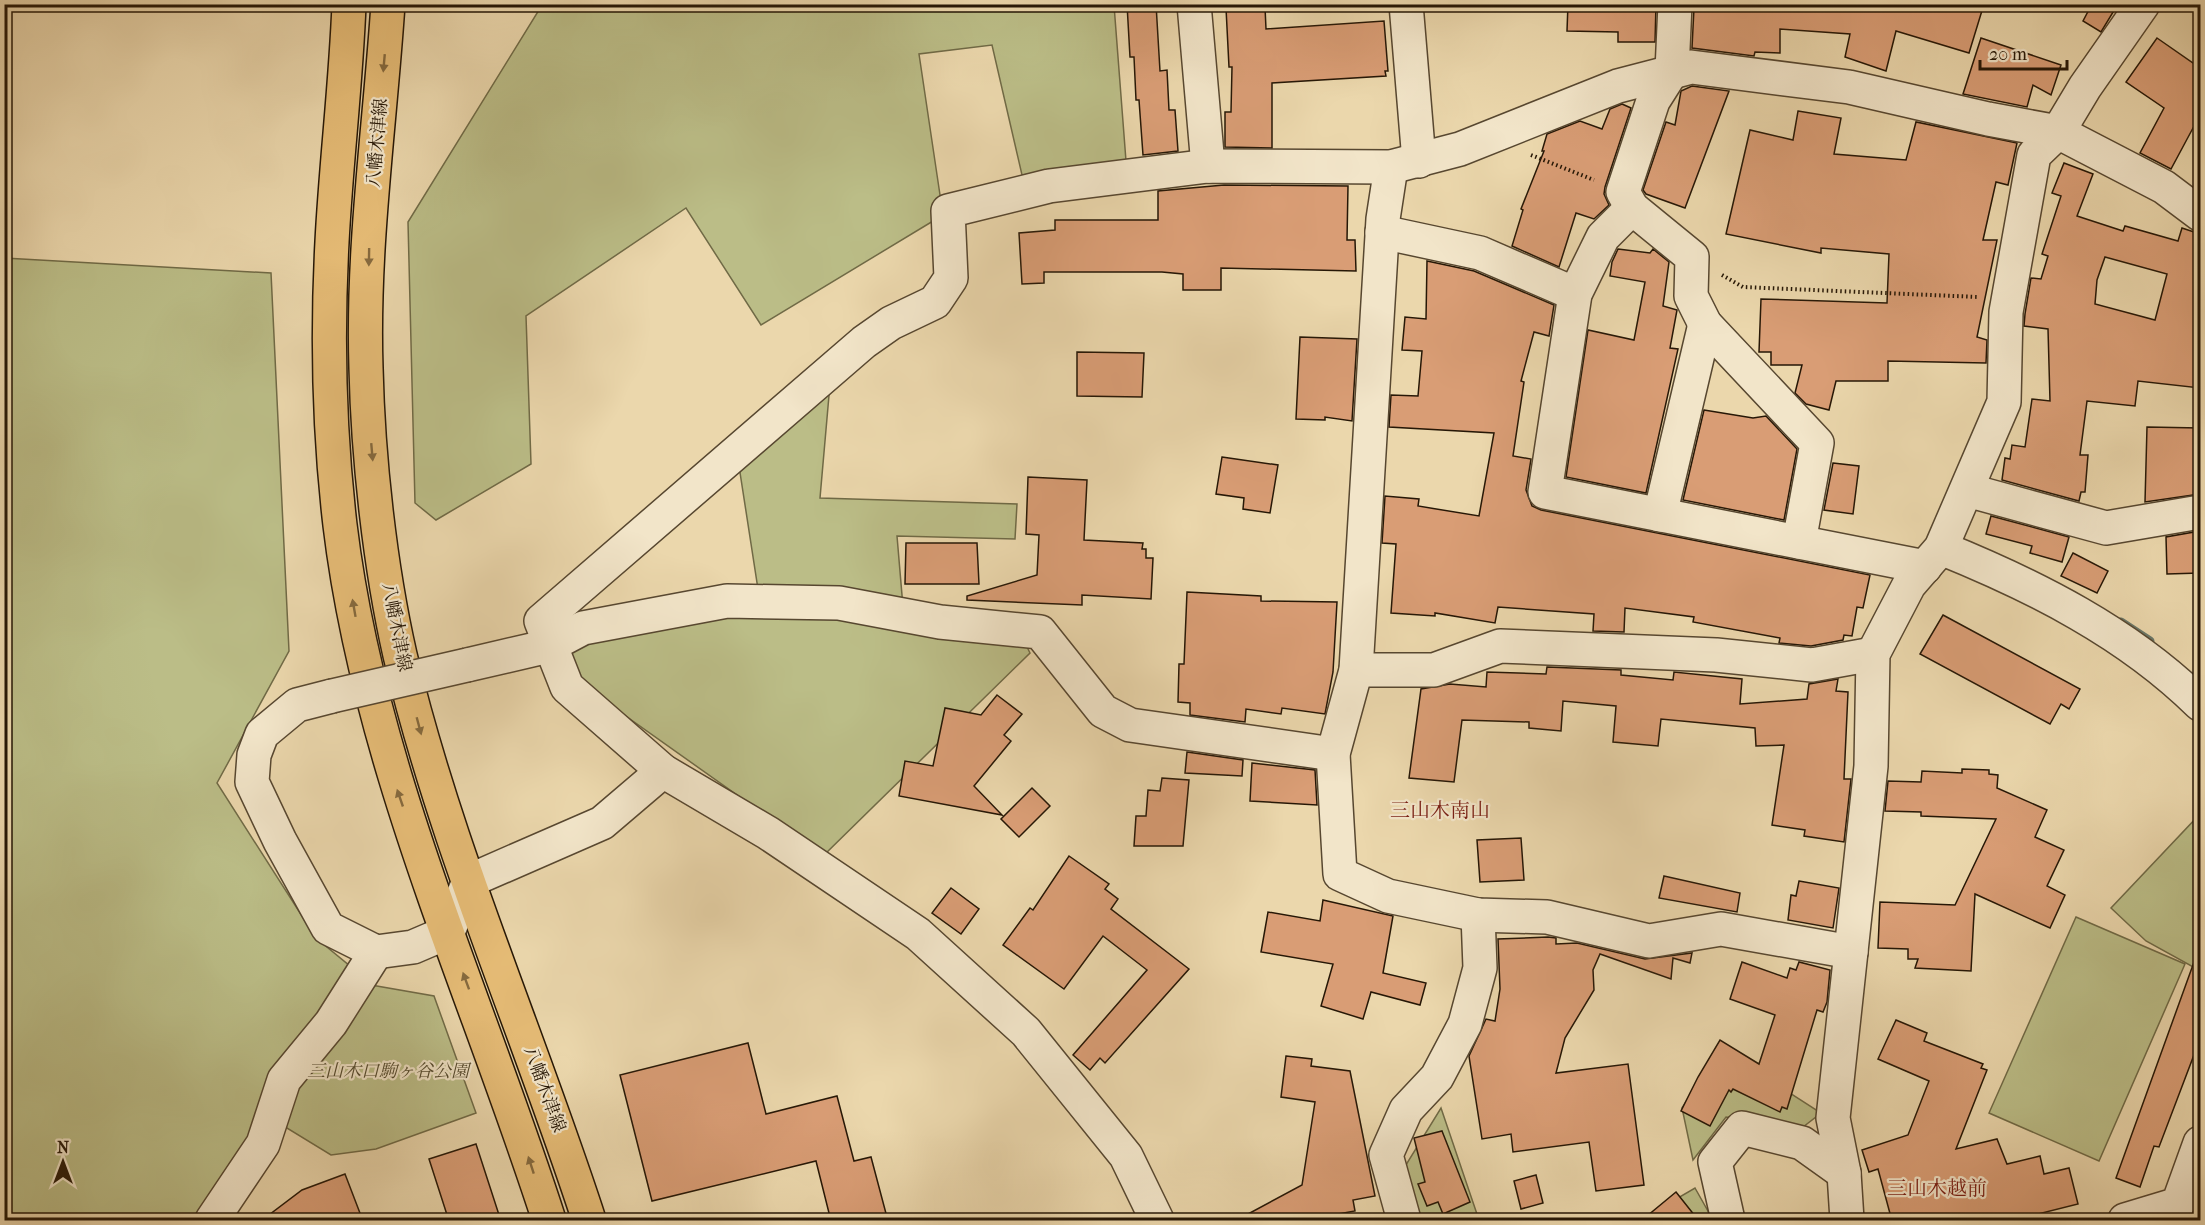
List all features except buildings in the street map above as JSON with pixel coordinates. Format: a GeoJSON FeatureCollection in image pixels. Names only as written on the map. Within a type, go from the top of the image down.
{"type":"FeatureCollection","features":[{"type":"Feature","properties":{"kind":"main road","name":"八幡木津線"},"geometry":{"type":"LineString","coordinates":[[349,4],[332,243],[329,356],[340,525],[362,656],[398,791],[518,1124],[549,1221]]}},
{"type":"Feature","properties":{"kind":"main road","name":"八幡木津線"},"geometry":{"type":"LineString","coordinates":[[388,4],[369,245],[366,368],[378,522],[400,652],[434,780],[554,1110],[589,1221]]}},
{"type":"Feature","properties":{"kind":"street"},"geometry":{"type":"LineString","coordinates":[[1194,4],[1208,166]]}},
{"type":"Feature","properties":{"kind":"street"},"geometry":{"type":"LineString","coordinates":[[1406,4],[1405,164],[1382,232],[1356,670],[1333,754],[1340,874],[1388,896],[1478,915],[1547,917],[1649,941],[1720,929],[1851,952]]}},
{"type":"Feature","properties":{"kind":"street"},"geometry":{"type":"LineString","coordinates":[[1675,4],[1672,71],[1653,101],[1628,200],[1603,237],[1575,294],[1545,492],[1799,542],[1933,557],[2004,574],[2117,636],[2200,704]]}},
{"type":"Feature","properties":{"kind":"street"},"geometry":{"type":"LineString","coordinates":[[1847,1221],[1844,1173],[1833,1118],[1871,766],[1873,654],[1909,585],[1933,557],[1967,490],[2004,402],[2009,299],[2034,155],[2058,132],[2085,87],[2143,4]]}},
{"type":"Feature","properties":{"kind":"street"},"geometry":{"type":"LineString","coordinates":[[1157,1221],[1126,1156],[1026,1032],[927,941],[768,833],[663,771],[567,687],[541,621],[864,342],[891,323],[935,302],[951,278],[948,211],[1049,186],[1208,166],[1405,164],[1489,138],[1618,86],[1691,67],[1849,87],[1988,119],[2058,132],[2164,187],[2200,214]]}},
{"type":"Feature","properties":{"kind":"street"},"geometry":{"type":"LineString","coordinates":[[1628,200],[1692,257],[1691,296],[1705,324],[1817,443],[1799,542]]}},
{"type":"Feature","properties":{"kind":"street"},"geometry":{"type":"LineString","coordinates":[[1382,232],[1480,253],[1575,294]]}},
{"type":"Feature","properties":{"kind":"street"},"geometry":{"type":"LineString","coordinates":[[1660,515],[1705,324]]}},
{"type":"Feature","properties":{"kind":"street"},"geometry":{"type":"LineString","coordinates":[[1967,490],[2106,528],[2200,512]]}},
{"type":"Feature","properties":{"kind":"street"},"geometry":{"type":"LineString","coordinates":[[663,771],[602,823],[469,881],[448,932],[413,947],[376,952],[328,928],[280,841],[252,782],[254,755],[262,734],[297,705],[549,646],[583,628],[727,601],[839,603],[940,622],[1040,632],[1102,711],[1130,725],[1333,754]]}},
{"type":"Feature","properties":{"kind":"street"},"geometry":{"type":"LineString","coordinates":[[1356,670],[1434,670],[1500,646],[1716,655],[1812,666],[1873,654]]}},
{"type":"Feature","properties":{"kind":"street"},"geometry":{"type":"LineString","coordinates":[[1404,1221],[1386,1155],[1406,1110],[1437,1077],[1465,1024],[1480,968],[1478,915]]}},
{"type":"Feature","properties":{"kind":"street"},"geometry":{"type":"LineString","coordinates":[[212,1221],[263,1144],[284,1080],[331,1023],[376,952]]}},
{"type":"Feature","properties":{"kind":"street"},"geometry":{"type":"LineString","coordinates":[[1728,1221],[1715,1162],[1742,1128],[1802,1143],[1844,1173]]}},
{"type":"Feature","properties":{"kind":"street"},"geometry":{"type":"LineString","coordinates":[[2125,1221],[2178,1204],[2199,1154]]}},
{"type":"Feature","properties":{"kind":"path"},"geometry":{"type":"LineString","coordinates":[[1489,138],[1628,200]]}},
{"type":"Feature","properties":{"kind":"path"},"geometry":{"type":"LineString","coordinates":[[1692,257],[1743,287],[2009,299]]}},
{"type":"Feature","properties":{"kind":"green space"},"geometry":{"type":"Polygon","coordinates":[[[542,5],[1114,5],[1126,161],[1022,175],[992,45],[919,54],[943,215],[761,325],[686,208],[526,316],[531,464],[436,520],[415,503],[408,222],[542,5]]]}},
{"type":"Feature","properties":{"kind":"green space"},"geometry":{"type":"Polygon","coordinates":[[[4,258],[271,273],[289,651],[217,783],[316,938],[356,971],[201,1220],[5,1220],[4,258]]]}},
{"type":"Feature","properties":{"kind":"green space"},"geometry":{"type":"Polygon","coordinates":[[[830,384],[820,498],[1017,504],[1015,539],[897,536],[903,607],[758,589],[739,466],[830,384]]]}},
{"type":"Feature","properties":{"kind":"green space"},"geometry":{"type":"Polygon","coordinates":[[[742,611],[849,614],[1025,643],[1030,653],[823,856],[575,680],[557,642],[742,611]]]}},
{"type":"Feature","properties":{"kind":"green space"},"geometry":{"type":"Polygon","coordinates":[[[2200,814],[2200,967],[2195,968],[2146,941],[2111,908],[2200,814]]]}},
{"type":"Feature","properties":{"kind":"green space"},"geometry":{"type":"Polygon","coordinates":[[[2076,917],[2185,964],[2099,1161],[1989,1113],[2076,917]]]}},
{"type":"Feature","properties":{"kind":"green space","name":"三山木口駒ヶ谷公園"},"geometry":{"type":"Polygon","coordinates":[[[371,985],[434,996],[476,1113],[376,1149],[331,1155],[277,1122],[315,1048],[371,985]]]}},
{"type":"Feature","properties":{"kind":"green space"},"geometry":{"type":"Polygon","coordinates":[[[1721,1049],[1821,1113],[1803,1127],[1726,1117],[1693,1160],[1682,1108],[1721,1049]]]}},
{"type":"Feature","properties":{"kind":"green space"},"geometry":{"type":"Polygon","coordinates":[[[1441,1108],[1479,1220],[1422,1220],[1404,1168],[1441,1108]]]}},
{"type":"Feature","properties":{"kind":"green space"},"geometry":{"type":"Polygon","coordinates":[[[1695,1188],[1713,1220],[1640,1220],[1695,1188]]]}},
{"type":"Feature","properties":{"kind":"waterway"},"geometry":{"type":"LineString","coordinates":[[2121,622],[2150,641]]}},
{"type":"Feature","properties":{"kind":"district","name":"三山木南山"},"geometry":{"type":"Point","coordinates":[1440,810]}},
{"type":"Feature","properties":{"kind":"district","name":"三山木越前"},"geometry":{"type":"Point","coordinates":[1937,1188]}}]}
